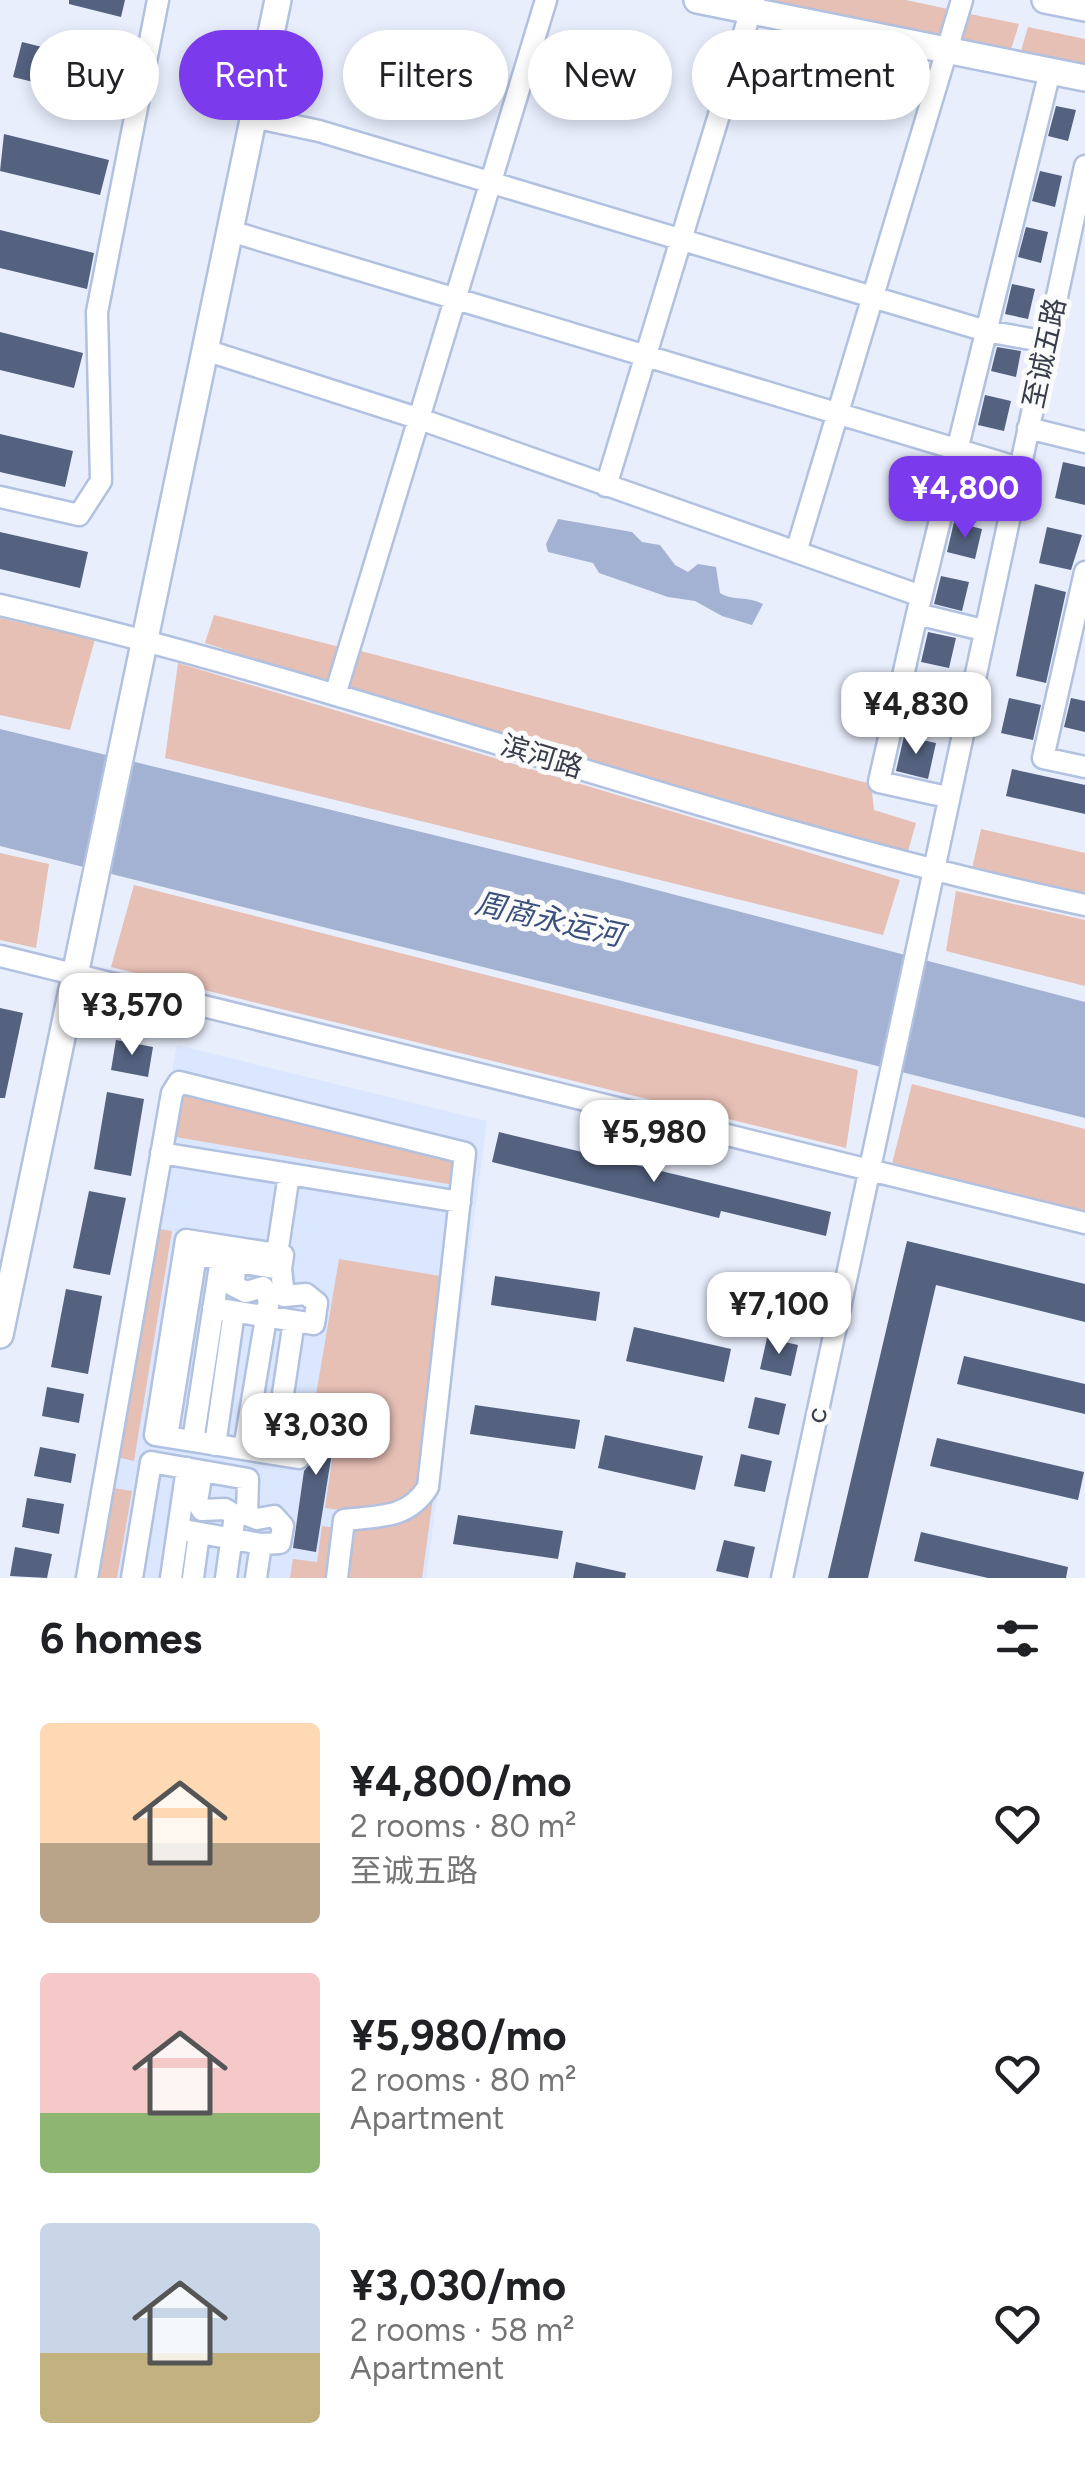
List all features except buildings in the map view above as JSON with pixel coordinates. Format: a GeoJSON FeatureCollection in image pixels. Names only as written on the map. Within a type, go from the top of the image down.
{"type":"FeatureCollection","features":[{"type":"Feature","properties":{"kind":"main road"},"geometry":{"type":"LineString","coordinates":[[272,30],[278,0]]}},
{"type":"Feature","properties":{"kind":"main road"},"geometry":{"type":"LineString","coordinates":[[698,0],[753,6],[1085,78]]}},
{"type":"Feature","properties":{"kind":"main road"},"geometry":{"type":"LineString","coordinates":[[1046,0],[1085,8]]}},
{"type":"Feature","properties":{"kind":"main road"},"geometry":{"type":"LineString","coordinates":[[0,1336],[254,120]]}},
{"type":"Feature","properties":{"kind":"street"},"geometry":{"type":"LineString","coordinates":[[0,497],[79,516],[102,480],[97,312],[158,0]]}},
{"type":"Feature","properties":{"kind":"street"},"geometry":{"type":"LineString","coordinates":[[335,694],[546,0]]}},
{"type":"Feature","properties":{"kind":"street"},"geometry":{"type":"LineString","coordinates":[[796,552],[962,0]]}},
{"type":"Feature","properties":{"kind":"street"},"geometry":{"type":"LineString","coordinates":[[606,486],[753,6]]}},
{"type":"Feature","properties":{"kind":"street"},"geometry":{"type":"LineString","coordinates":[[947,797],[879,782],[1050,71]]}},
{"type":"Feature","properties":{"kind":"street"},"geometry":{"type":"LineString","coordinates":[[264,120],[320,131],[986,331],[1046,342]]}},
{"type":"Feature","properties":{"kind":"street","name":"至诚五路"},"geometry":{"type":"LineString","coordinates":[[887,1076],[1085,166]]}},
{"type":"Feature","properties":{"kind":"street"},"geometry":{"type":"LineString","coordinates":[[230,230],[1019,468]]}},
{"type":"Feature","properties":{"kind":"street"},"geometry":{"type":"LineString","coordinates":[[205,350],[417,418],[796,552],[984,630]]}},
{"type":"Feature","properties":{"kind":"street"},"geometry":{"type":"LineString","coordinates":[[1028,428],[1085,442]]}},
{"type":"Feature","properties":{"kind":"street"},"geometry":{"type":"LineString","coordinates":[[1085,572],[1080,616],[1044,758],[1085,767]]}},
{"type":"Feature","properties":{"kind":"street","name":"滨河路"},"geometry":{"type":"LineString","coordinates":[[0,605],[145,638],[931,871],[1085,905]]}},
{"type":"Feature","properties":{"kind":"street"},"geometry":{"type":"LineString","coordinates":[[0,956],[78,972],[1085,1223]]}},
{"type":"Feature","properties":{"kind":"street","name":"c"},"geometry":{"type":"LineString","coordinates":[[782,1578],[887,1076]]}},
{"type":"Feature","properties":{"kind":"street"},"geometry":{"type":"LineString","coordinates":[[87,1578],[172,1093],[179,1082],[465,1153],[428,1487],[417,1504],[396,1515],[344,1520],[337,1578]]}},
{"type":"Feature","properties":{"kind":"street"},"geometry":{"type":"LineString","coordinates":[[162,1154],[460,1202]]}},
{"type":"Feature","properties":{"kind":"street"},"geometry":{"type":"LineString","coordinates":[[184,1292],[264,1316],[314,1324],[317,1304],[306,1294],[294,1299],[284,1296],[279,1261],[290,1174]]}},
{"type":"Feature","properties":{"kind":"street"},"geometry":{"type":"LineString","coordinates":[[184,1292],[186,1240],[279,1261]]}},
{"type":"Feature","properties":{"kind":"street"},"geometry":{"type":"LineString","coordinates":[[279,1261],[196,1255],[184,1292],[155,1435],[299,1458]]}},
{"type":"Feature","properties":{"kind":"street"},"geometry":{"type":"LineString","coordinates":[[214,1444],[213,1378],[228,1260]]}},
{"type":"Feature","properties":{"kind":"street"},"geometry":{"type":"LineString","coordinates":[[228,1260],[234,1286],[246,1292],[257,1286],[268,1292],[244,1449]]}},
{"type":"Feature","properties":{"kind":"street"},"geometry":{"type":"LineString","coordinates":[[274,1454],[294,1321]]}},
{"type":"Feature","properties":{"kind":"street"},"geometry":{"type":"LineString","coordinates":[[193,1441],[213,1378]]}},
{"type":"Feature","properties":{"kind":"street"},"geometry":{"type":"LineString","coordinates":[[213,1378],[284,1388]]}},
{"type":"Feature","properties":{"kind":"street"},"geometry":{"type":"LineString","coordinates":[[146,1578],[150,1462],[248,1479],[247,1514],[256,1520],[274,1516],[282,1526],[280,1543],[261,1544],[200,1533],[149,1515]]}},
{"type":"Feature","properties":{"kind":"street"},"geometry":{"type":"LineString","coordinates":[[170,1578],[178,1524],[194,1470]]}},
{"type":"Feature","properties":{"kind":"street"},"geometry":{"type":"LineString","coordinates":[[194,1470],[197,1502],[206,1512],[224,1509],[235,1515],[226,1578]]}},
{"type":"Feature","properties":{"kind":"street"},"geometry":{"type":"LineString","coordinates":[[132,1578],[149,1515]]}},
{"type":"Feature","properties":{"kind":"street"},"geometry":{"type":"LineString","coordinates":[[192,1578],[200,1533]]}},
{"type":"Feature","properties":{"kind":"street"},"geometry":{"type":"LineString","coordinates":[[256,1578],[261,1544]]}},
{"type":"Feature","properties":{"kind":"shaded area"},"geometry":{"type":"Polygon","coordinates":[[[760,0],[906,0],[953,10],[943,46],[930,43],[930,30],[879,30],[760,0]]]}},
{"type":"Feature","properties":{"kind":"shaded area"},"geometry":{"type":"Polygon","coordinates":[[[965,13],[1019,24],[1008,59],[954,48],[965,13]]]}},
{"type":"Feature","properties":{"kind":"shaded area"},"geometry":{"type":"Polygon","coordinates":[[[1028,27],[1085,39],[1085,67],[1018,61],[1028,27]]]}},
{"type":"Feature","properties":{"kind":"shaded area"},"geometry":{"type":"Polygon","coordinates":[[[214,615],[340,647],[330,684],[205,643],[214,615]]]}},
{"type":"Feature","properties":{"kind":"shaded area"},"geometry":{"type":"Polygon","coordinates":[[[0,618],[95,639],[70,730],[0,715],[0,618]]]}},
{"type":"Feature","properties":{"kind":"shaded area"},"geometry":{"type":"Polygon","coordinates":[[[353,649],[871,784],[874,810],[916,823],[907,855],[342,687],[353,649]]]}},
{"type":"Feature","properties":{"kind":"shaded area"},"geometry":{"type":"Polygon","coordinates":[[[178,663],[900,880],[883,935],[165,758],[178,663]]]}},
{"type":"Feature","properties":{"kind":"shaded area"},"geometry":{"type":"Polygon","coordinates":[[[981,829],[1085,853],[1085,896],[972,869],[981,829]]]}},
{"type":"Feature","properties":{"kind":"shaded area"},"geometry":{"type":"Polygon","coordinates":[[[0,853],[49,864],[36,948],[0,940],[0,853]]]}},
{"type":"Feature","properties":{"kind":"shaded area"},"geometry":{"type":"Polygon","coordinates":[[[134,885],[858,1070],[846,1148],[111,967],[134,885]]]}},
{"type":"Feature","properties":{"kind":"shaded area"},"geometry":{"type":"Polygon","coordinates":[[[956,891],[1085,920],[1085,986],[946,951],[956,891]]]}},
{"type":"Feature","properties":{"kind":"shaded area"},"geometry":{"type":"Polygon","coordinates":[[[177,1045],[487,1121],[426,1578],[79,1578],[177,1045]]]}},
{"type":"Feature","properties":{"kind":"shaded area"},"geometry":{"type":"Polygon","coordinates":[[[912,1084],[1085,1129],[1085,1211],[892,1164],[912,1084]]]}},
{"type":"Feature","properties":{"kind":"shaded area"},"geometry":{"type":"Polygon","coordinates":[[[190,1091],[451,1155],[457,1165],[454,1185],[170,1136],[180,1094],[190,1091]]]}},
{"type":"Feature","properties":{"kind":"shaded area"},"geometry":{"type":"Polygon","coordinates":[[[153,1228],[172,1231],[134,1461],[112,1456],[153,1228]]]}},
{"type":"Feature","properties":{"kind":"shaded area"},"geometry":{"type":"Polygon","coordinates":[[[339,1259],[446,1277],[418,1490],[398,1503],[374,1510],[325,1508],[340,1406],[315,1401],[339,1259]]]}},
{"type":"Feature","properties":{"kind":"shaded area"},"geometry":{"type":"Polygon","coordinates":[[[107,1487],[132,1491],[117,1578],[91,1578],[107,1487]]]}},
{"type":"Feature","properties":{"kind":"shaded area"},"geometry":{"type":"Polygon","coordinates":[[[433,1498],[422,1578],[348,1578],[356,1526],[407,1519],[433,1498]]]}},
{"type":"Feature","properties":{"kind":"shaded area"},"geometry":{"type":"Polygon","coordinates":[[[322,1526],[336,1528],[330,1578],[290,1578],[293,1559],[317,1562],[322,1526]]]}},
{"type":"Feature","properties":{"kind":"water"},"geometry":{"type":"Polygon","coordinates":[[[558,519],[632,532],[642,542],[660,545],[675,565],[688,572],[698,564],[716,567],[720,593],[763,604],[752,625],[722,616],[695,601],[668,597],[599,573],[593,563],[548,552],[546,544],[558,519]]]}},
{"type":"Feature","properties":{"kind":"water","name":"周商永运河"},"geometry":{"type":"Polygon","coordinates":[[[0,729],[622,881],[1085,1002],[1085,1118],[0,846],[0,729]]]}}]}
